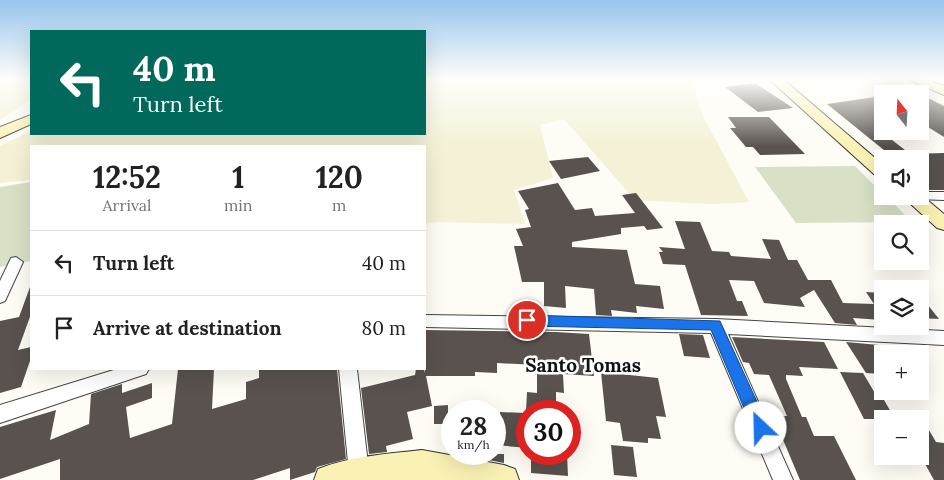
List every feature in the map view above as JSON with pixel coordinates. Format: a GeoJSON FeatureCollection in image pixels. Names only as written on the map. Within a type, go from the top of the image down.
{"type":"FeatureCollection","features":[{"type":"Feature","properties":{"kind":"main road"},"geometry":{"type":"LineString","coordinates":[[802,102],[874,165]]}},
{"type":"Feature","properties":{"kind":"main road"},"geometry":{"type":"LineString","coordinates":[[0,133],[30,119]]}},
{"type":"Feature","properties":{"kind":"main road"},"geometry":{"type":"LineString","coordinates":[[922,205],[944,224]]}},
{"type":"Feature","properties":{"kind":"main road"},"geometry":{"type":"LineString","coordinates":[[329,480],[359,473],[422,465],[504,480]]}},
{"type":"Feature","properties":{"kind":"street"},"geometry":{"type":"LineString","coordinates":[[929,196],[944,196]]}},
{"type":"Feature","properties":{"kind":"street"},"geometry":{"type":"LineString","coordinates":[[0,297],[16,262]]}},
{"type":"Feature","properties":{"kind":"street"},"geometry":{"type":"LineString","coordinates":[[426,321],[527,320],[716,325],[944,338]]}},
{"type":"Feature","properties":{"kind":"street"},"geometry":{"type":"LineString","coordinates":[[716,325],[783,480]]}},
{"type":"Feature","properties":{"kind":"street"},"geometry":{"type":"LineString","coordinates":[[0,414],[137,370]]}},
{"type":"Feature","properties":{"kind":"street"},"geometry":{"type":"LineString","coordinates":[[348,370],[359,473]]}},
{"type":"Feature","properties":{"kind":"shaded area"},"geometry":{"type":"Polygon","coordinates":[[[0,102],[26,102],[0,120],[0,102]]]}},
{"type":"Feature","properties":{"kind":"shaded area"},"geometry":{"type":"Polygon","coordinates":[[[426,102],[699,102],[703,116],[749,202],[712,204],[635,200],[564,119],[540,125],[553,178],[514,190],[525,224],[437,222],[426,224],[426,145],[30,145],[30,180],[0,183],[0,146],[30,131],[30,135],[426,135],[426,102]]]}},
{"type":"Feature","properties":{"kind":"green space"},"geometry":{"type":"Polygon","coordinates":[[[855,166],[874,185],[874,205],[895,205],[905,215],[874,215],[874,222],[796,223],[755,167],[855,166]]]}},
{"type":"Feature","properties":{"kind":"green space"},"geometry":{"type":"Polygon","coordinates":[[[30,182],[30,261],[0,267],[0,187],[30,182]]]}},
{"type":"Feature","properties":{"kind":"building"},"geometry":{"type":"Polygon","coordinates":[[[745,102],[784,102],[793,108],[758,112],[745,102]]]}},
{"type":"Feature","properties":{"kind":"building"},"geometry":{"type":"Polygon","coordinates":[[[874,102],[874,140],[892,140],[905,150],[884,150],[827,104],[874,102]]]}},
{"type":"Feature","properties":{"kind":"building"},"geometry":{"type":"Polygon","coordinates":[[[929,102],[937,102],[944,106],[944,137],[929,128],[929,102]]]}},
{"type":"Feature","properties":{"kind":"building"},"geometry":{"type":"Polygon","coordinates":[[[728,117],[769,117],[805,154],[760,155],[753,147],[746,147],[730,128],[736,128],[728,117]]]}},
{"type":"Feature","properties":{"kind":"building"},"geometry":{"type":"Polygon","coordinates":[[[929,153],[944,153],[944,190],[929,190],[929,153]]]}},
{"type":"Feature","properties":{"kind":"building"},"geometry":{"type":"Polygon","coordinates":[[[588,157],[600,171],[561,179],[549,161],[588,157]]]}},
{"type":"Feature","properties":{"kind":"building"},"geometry":{"type":"Polygon","coordinates":[[[558,183],[575,210],[592,208],[595,216],[635,213],[622,195],[636,193],[663,228],[647,230],[644,226],[621,228],[621,234],[572,242],[572,247],[627,250],[635,284],[660,286],[664,309],[636,306],[637,313],[611,310],[612,316],[596,315],[594,289],[565,286],[566,308],[544,306],[544,282],[522,282],[514,246],[523,246],[516,229],[531,227],[525,210],[529,209],[518,191],[558,183]]]}},
{"type":"Feature","properties":{"kind":"building"},"geometry":{"type":"Polygon","coordinates":[[[675,221],[700,222],[712,251],[729,252],[731,256],[771,259],[762,239],[779,240],[788,260],[797,260],[808,280],[831,280],[843,303],[874,304],[874,319],[853,318],[857,325],[835,323],[814,290],[800,298],[805,307],[764,303],[754,281],[729,280],[737,301],[742,301],[748,316],[701,315],[685,265],[663,264],[659,252],[663,252],[659,247],[685,249],[675,221]]]}},
{"type":"Feature","properties":{"kind":"building"},"geometry":{"type":"Polygon","coordinates":[[[30,287],[30,317],[18,350],[30,347],[30,361],[21,387],[0,393],[0,321],[19,317],[30,287]]]}},
{"type":"Feature","properties":{"kind":"building"},"geometry":{"type":"Polygon","coordinates":[[[866,292],[874,292],[874,304],[866,292]]]}},
{"type":"Feature","properties":{"kind":"building"},"geometry":{"type":"Polygon","coordinates":[[[929,306],[939,319],[929,318],[929,306]]]}},
{"type":"Feature","properties":{"kind":"building"},"geometry":{"type":"Polygon","coordinates":[[[426,330],[556,332],[589,334],[594,376],[563,374],[564,393],[556,392],[556,400],[527,400],[527,392],[537,393],[537,365],[497,363],[497,373],[475,372],[475,376],[426,376],[432,406],[407,412],[413,439],[386,446],[387,452],[369,454],[361,388],[415,375],[416,370],[424,370],[425,373],[426,330]]]}},
{"type":"Feature","properties":{"kind":"building"},"geometry":{"type":"Polygon","coordinates":[[[679,334],[703,335],[710,358],[684,356],[679,334]]]}},
{"type":"Feature","properties":{"kind":"building"},"geometry":{"type":"Polygon","coordinates":[[[732,337],[824,342],[838,369],[799,367],[803,376],[786,375],[786,379],[802,417],[806,417],[814,436],[834,436],[856,480],[800,480],[781,435],[775,435],[767,416],[787,416],[769,375],[754,374],[749,363],[743,362],[732,337]]]}},
{"type":"Feature","properties":{"kind":"building"},"geometry":{"type":"Polygon","coordinates":[[[846,342],[879,345],[874,345],[874,374],[866,373],[846,342]]]}},
{"type":"Feature","properties":{"kind":"building"},"geometry":{"type":"Polygon","coordinates":[[[178,370],[214,370],[212,409],[246,399],[246,382],[259,378],[259,370],[337,370],[346,459],[317,467],[315,472],[290,480],[290,468],[253,480],[60,480],[60,459],[0,479],[0,427],[56,410],[50,440],[89,424],[91,394],[122,384],[122,393],[152,383],[152,398],[126,407],[130,438],[172,424],[178,370]]]}},
{"type":"Feature","properties":{"kind":"building"},"geometry":{"type":"Polygon","coordinates":[[[601,372],[658,378],[666,417],[656,416],[661,439],[648,438],[648,443],[623,441],[620,423],[606,421],[601,372]]]}},
{"type":"Feature","properties":{"kind":"building"},"geometry":{"type":"Polygon","coordinates":[[[840,372],[863,373],[874,392],[874,400],[884,400],[890,410],[874,410],[874,419],[864,419],[840,372]]]}},
{"type":"Feature","properties":{"kind":"building"},"geometry":{"type":"Polygon","coordinates":[[[434,406],[441,406],[441,424],[434,424],[434,406]]]}},
{"type":"Feature","properties":{"kind":"building"},"geometry":{"type":"Polygon","coordinates":[[[506,412],[516,413],[516,447],[506,446],[506,412]]]}},
{"type":"Feature","properties":{"kind":"building"},"geometry":{"type":"Polygon","coordinates":[[[929,430],[936,442],[944,443],[944,480],[934,480],[926,465],[929,465],[929,430]]]}},
{"type":"Feature","properties":{"kind":"building"},"geometry":{"type":"Polygon","coordinates":[[[611,445],[633,447],[637,477],[614,475],[611,445]]]}},
{"type":"Feature","properties":{"kind":"building"},"geometry":{"type":"Polygon","coordinates":[[[531,465],[568,465],[568,476],[531,473],[531,465]]]}},
{"type":"Feature","properties":{"kind":"district","name":"Santo Tomas"},"geometry":{"type":"Point","coordinates":[583,365]}},
{"type":"Feature","properties":{"kind":"route"},"geometry":{"type":"LineString","coordinates":[[527,320],[716,325],[761,428]]}}]}
